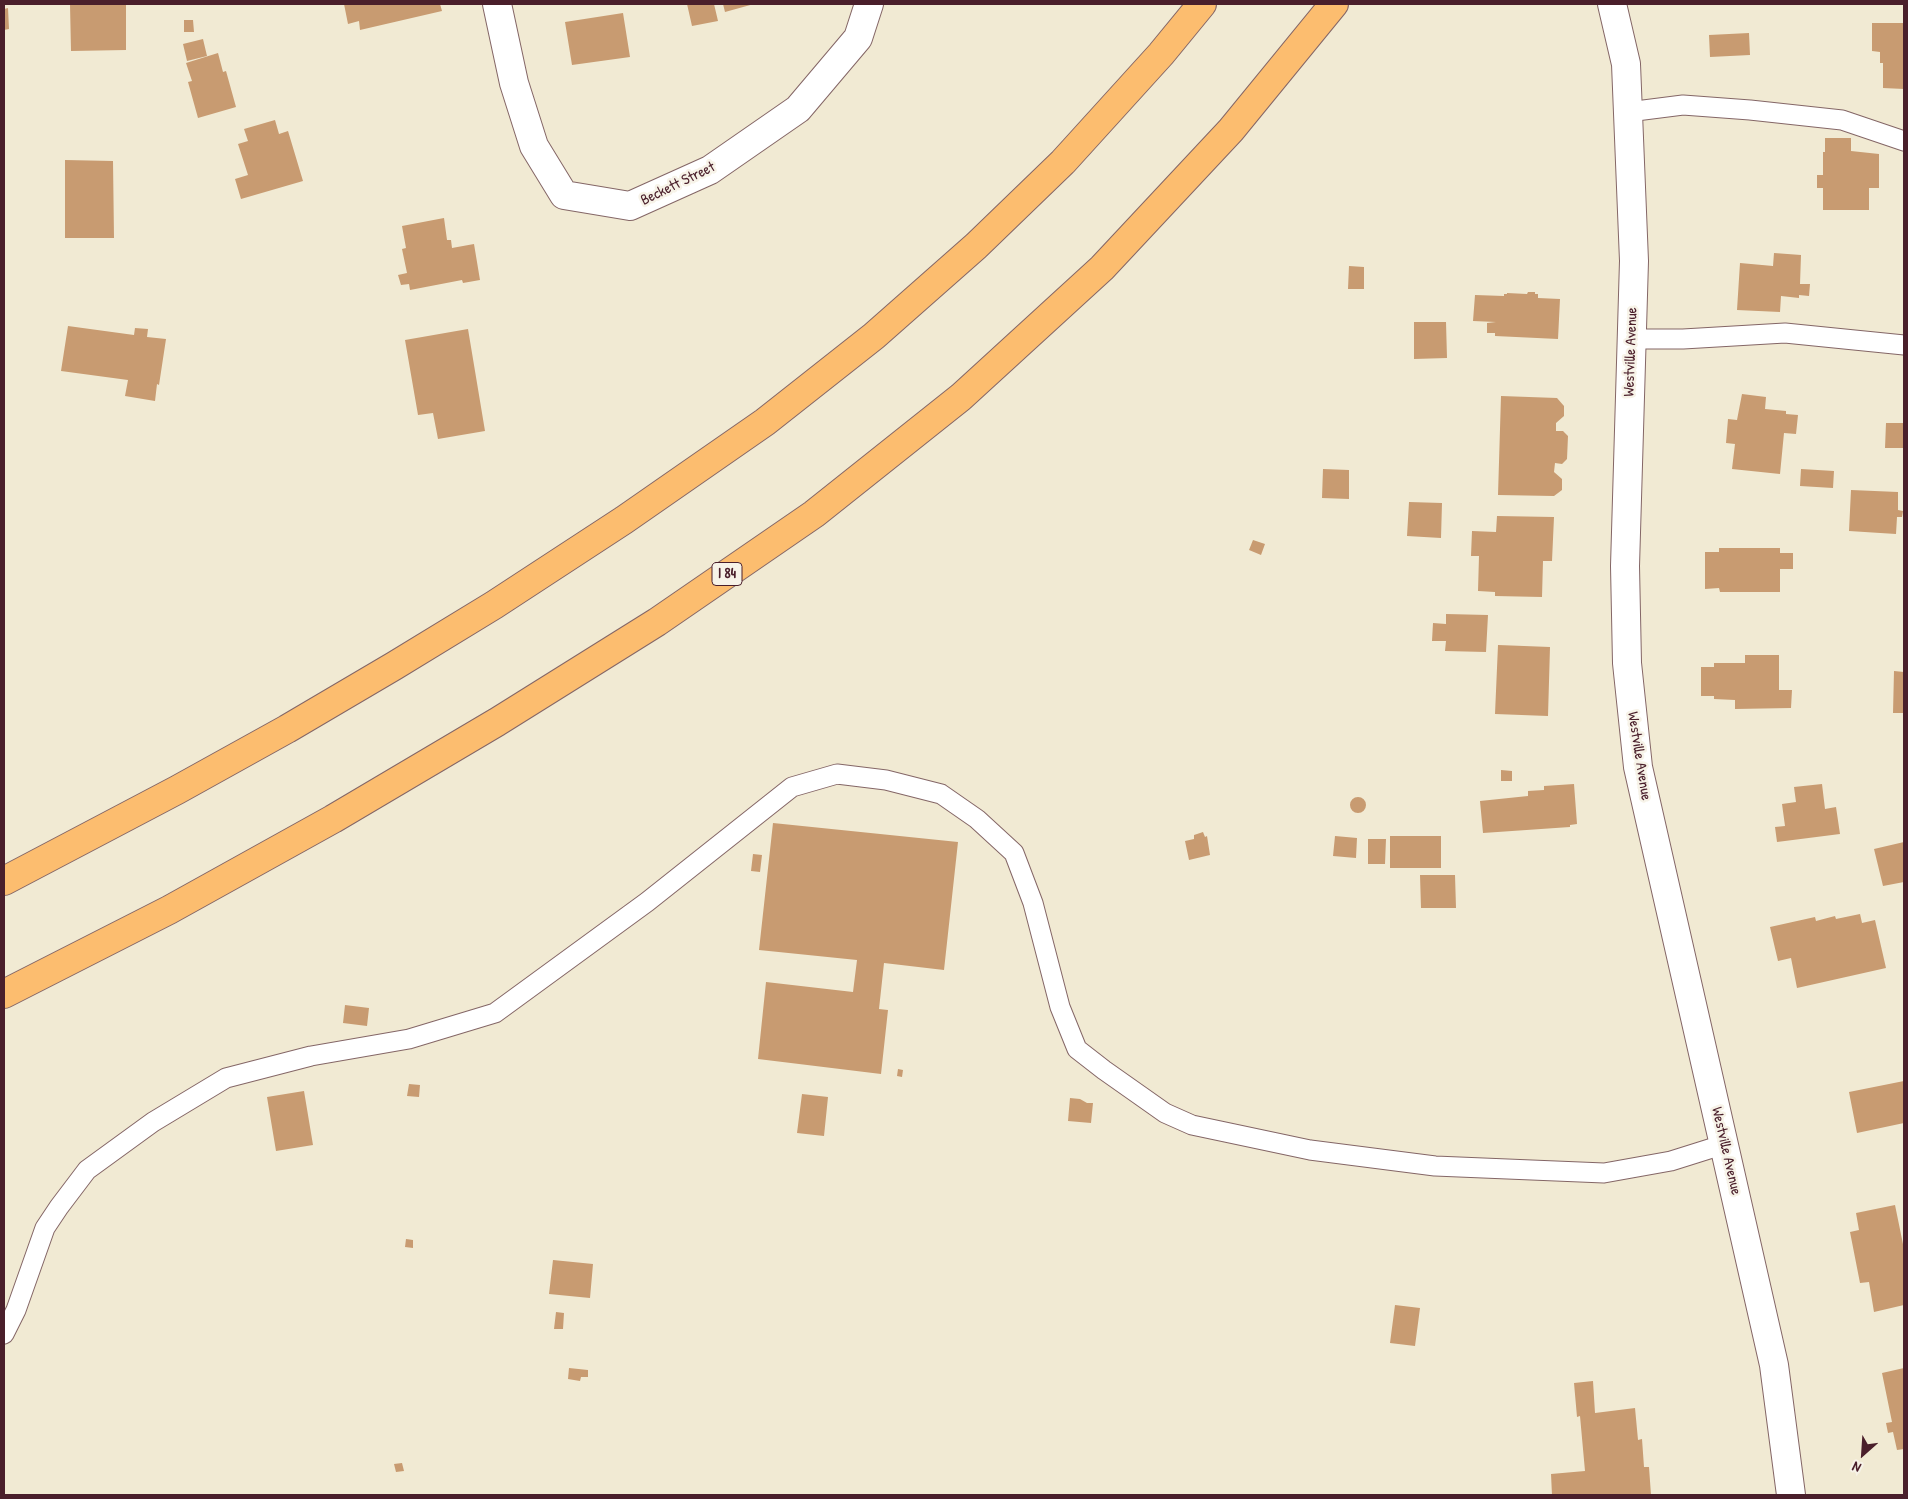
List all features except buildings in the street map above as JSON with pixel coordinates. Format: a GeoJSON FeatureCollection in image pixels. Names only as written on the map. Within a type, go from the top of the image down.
{"type":"FeatureCollection","features":[{"type":"Feature","properties":{"kind":"highway"},"geometry":{"type":"LineString","coordinates":[[4,881],[287,729],[394,666],[494,605],[624,520],[765,422],[874,336],[976,246],[1063,162],[1161,54],[1202,4]]}},
{"type":"Feature","properties":{"kind":"highway","name":"I 84"},"geometry":{"type":"LineString","coordinates":[[4,994],[169,910],[333,820],[497,722],[657,622],[814,514],[961,397],[1102,268],[1231,130],[1334,4]]}},
{"type":"Feature","properties":{"kind":"street","name":"Beckett Street"},"geometry":{"type":"LineString","coordinates":[[497,4],[514,83],[534,146],[564,195],[630,206],[710,170],[798,109],[858,38],[869,4]]}},
{"type":"Feature","properties":{"kind":"street","name":"Westville Avenue"},"geometry":{"type":"LineString","coordinates":[[1612,4],[1626,64],[1634,261],[1625,566],[1627,663],[1638,766],[1774,1365],[1791,1495]]}},
{"type":"Feature","properties":{"kind":"lane"},"geometry":{"type":"LineString","coordinates":[[1628,112],[1683,105],[1750,110],[1842,120],[1904,141]]}},
{"type":"Feature","properties":{"kind":"lane"},"geometry":{"type":"LineString","coordinates":[[1632,339],[1683,339],[1785,334],[1904,345]]}},
{"type":"Feature","properties":{"kind":"lane"},"geometry":{"type":"LineString","coordinates":[[4,1334],[16,1310],[45,1228],[59,1207],[87,1170],[153,1122],[226,1078],[311,1056],[409,1039],[495,1013],[647,902],[792,787],[837,774],[886,780],[941,794],[977,819],[1014,853],[1033,903],[1060,1007],[1077,1049],[1165,1113],[1192,1125],[1310,1150],[1418,1164],[1604,1174],[1671,1161],[1725,1144]]}}]}
